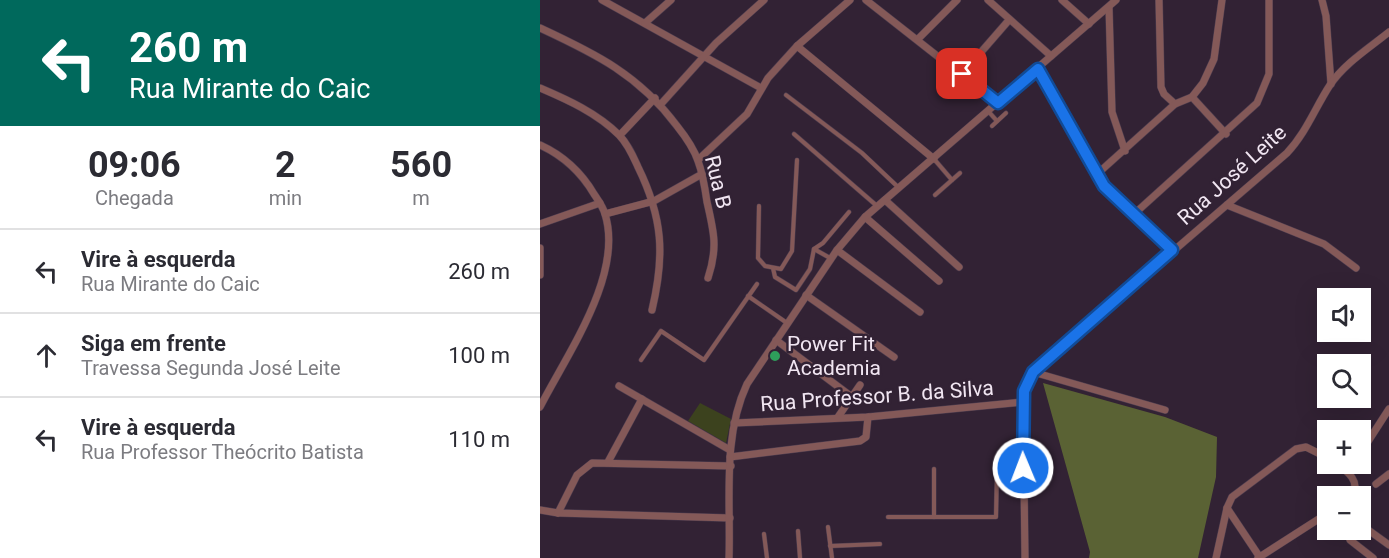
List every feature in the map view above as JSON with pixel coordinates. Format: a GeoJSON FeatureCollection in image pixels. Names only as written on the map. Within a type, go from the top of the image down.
{"type":"FeatureCollection","features":[{"type":"Feature","properties":{"kind":"street"},"geometry":{"type":"LineString","coordinates":[[603,0],[761,88]]}},
{"type":"Feature","properties":{"kind":"street"},"geometry":{"type":"LineString","coordinates":[[645,22],[671,0]]}},
{"type":"Feature","properties":{"kind":"street"},"geometry":{"type":"LineString","coordinates":[[620,135],[764,0]]}},
{"type":"Feature","properties":{"kind":"street"},"geometry":{"type":"LineString","coordinates":[[866,0],[998,103]]}},
{"type":"Feature","properties":{"kind":"street"},"geometry":{"type":"LineString","coordinates":[[918,39],[957,0]]}},
{"type":"Feature","properties":{"kind":"street"},"geometry":{"type":"LineString","coordinates":[[988,0],[1050,56]]}},
{"type":"Feature","properties":{"kind":"street"},"geometry":{"type":"LineString","coordinates":[[1062,0],[1089,24]]}},
{"type":"Feature","properties":{"kind":"street"},"geometry":{"type":"LineString","coordinates":[[729,558],[730,453],[734,423],[747,384],[831,258],[865,217],[1116,0]]}},
{"type":"Feature","properties":{"kind":"street"},"geometry":{"type":"LineString","coordinates":[[1159,0],[1161,87],[1164,94],[1176,104]]}},
{"type":"Feature","properties":{"kind":"street"},"geometry":{"type":"LineString","coordinates":[[1096,174],[1176,104],[1192,97],[1203,83],[1214,59],[1222,0]]}},
{"type":"Feature","properties":{"kind":"street"},"geometry":{"type":"LineString","coordinates":[[1133,216],[1252,110],[1267,85],[1269,74],[1269,0]]}},
{"type":"Feature","properties":{"kind":"street"},"geometry":{"type":"LineString","coordinates":[[1322,0],[1326,16],[1331,84]]}},
{"type":"Feature","properties":{"kind":"street"},"geometry":{"type":"LineString","coordinates":[[698,160],[747,114],[761,88],[796,46],[845,2]]}},
{"type":"Feature","properties":{"kind":"street"},"geometry":{"type":"LineString","coordinates":[[1109,7],[1112,112],[1125,151]]}},
{"type":"Feature","properties":{"kind":"street"},"geometry":{"type":"LineString","coordinates":[[962,74],[1009,20]]}},
{"type":"Feature","properties":{"kind":"street","name":"Rua B"},"geometry":{"type":"LineString","coordinates":[[540,28],[622,70],[658,101],[698,160],[716,248],[708,278]]}},
{"type":"Feature","properties":{"kind":"street","name":"Rua José Leite"},"geometry":{"type":"LineString","coordinates":[[1025,558],[1023,402],[1026,385],[1033,372],[1296,144],[1331,84],[1342,70],[1389,32]]}},
{"type":"Feature","properties":{"kind":"street"},"geometry":{"type":"LineString","coordinates":[[796,46],[934,159]]}},
{"type":"Feature","properties":{"kind":"street"},"geometry":{"type":"LineString","coordinates":[[1038,69],[1096,174],[1133,216],[1172,250]]}},
{"type":"Feature","properties":{"kind":"street"},"geometry":{"type":"LineString","coordinates":[[540,88],[572,102],[620,135],[632,153],[654,201],[660,247],[652,310]]}},
{"type":"Feature","properties":{"kind":"street"},"geometry":{"type":"LineString","coordinates":[[1192,97],[1226,134]]}},
{"type":"Feature","properties":{"kind":"street"},"geometry":{"type":"LineString","coordinates":[[540,145],[567,161],[580,173],[606,214],[608,243],[604,278],[598,296],[540,407]]}},
{"type":"Feature","properties":{"kind":"street"},"geometry":{"type":"LineString","coordinates":[[606,214],[654,201],[702,174]]}},
{"type":"Feature","properties":{"kind":"street"},"geometry":{"type":"LineString","coordinates":[[885,200],[959,267]]}},
{"type":"Feature","properties":{"kind":"street"},"geometry":{"type":"LineString","coordinates":[[540,224],[600,204]]}},
{"type":"Feature","properties":{"kind":"street"},"geometry":{"type":"LineString","coordinates":[[1227,205],[1324,244],[1356,268]]}},
{"type":"Feature","properties":{"kind":"street"},"geometry":{"type":"LineString","coordinates":[[865,217],[939,281]]}},
{"type":"Feature","properties":{"kind":"street"},"geometry":{"type":"LineString","coordinates":[[540,248],[540,275]]}},
{"type":"Feature","properties":{"kind":"street"},"geometry":{"type":"LineString","coordinates":[[837,250],[920,312]]}},
{"type":"Feature","properties":{"kind":"street"},"geometry":{"type":"LineString","coordinates":[[806,295],[894,357]]}},
{"type":"Feature","properties":{"kind":"street"},"geometry":{"type":"LineString","coordinates":[[776,340],[852,397]]}},
{"type":"Feature","properties":{"kind":"street"},"geometry":{"type":"LineString","coordinates":[[1033,372],[1165,410]]}},
{"type":"Feature","properties":{"kind":"street"},"geometry":{"type":"LineString","coordinates":[[837,417],[860,385]]}},
{"type":"Feature","properties":{"kind":"street"},"geometry":{"type":"LineString","coordinates":[[619,386],[730,453],[860,441],[866,437],[868,417]]}},
{"type":"Feature","properties":{"kind":"street"},"geometry":{"type":"LineString","coordinates":[[608,462],[642,399]]}},
{"type":"Feature","properties":{"kind":"street","name":"Rua Professor B. da Silva"},"geometry":{"type":"LineString","coordinates":[[734,423],[868,417],[1023,402]]}},
{"type":"Feature","properties":{"kind":"street"},"geometry":{"type":"LineString","coordinates":[[1371,437],[1388,413]]}},
{"type":"Feature","properties":{"kind":"street"},"geometry":{"type":"LineString","coordinates":[[1216,558],[1227,508],[1236,493],[1296,449],[1306,447],[1317,452]]}},
{"type":"Feature","properties":{"kind":"street"},"geometry":{"type":"LineString","coordinates":[[558,513],[583,468],[592,463],[731,466]]}},
{"type":"Feature","properties":{"kind":"street"},"geometry":{"type":"LineString","coordinates":[[1376,484],[1389,474]]}},
{"type":"Feature","properties":{"kind":"street"},"geometry":{"type":"LineString","coordinates":[[1227,508],[1258,557],[1317,520]]}},
{"type":"Feature","properties":{"kind":"street"},"geometry":{"type":"LineString","coordinates":[[540,510],[558,513],[730,518]]}},
{"type":"Feature","properties":{"kind":"street"},"geometry":{"type":"LineString","coordinates":[[1371,532],[1389,545]]}},
{"type":"Feature","properties":{"kind":"street"},"geometry":{"type":"LineString","coordinates":[[1350,540],[1373,558]]}},
{"type":"Feature","properties":{"kind":"lane"},"geometry":{"type":"LineString","coordinates":[[786,95],[862,153],[900,189]]}},
{"type":"Feature","properties":{"kind":"lane"},"geometry":{"type":"LineString","coordinates":[[988,111],[997,121]]}},
{"type":"Feature","properties":{"kind":"lane"},"geometry":{"type":"LineString","coordinates":[[992,126],[1006,113]]}},
{"type":"Feature","properties":{"kind":"lane"},"geometry":{"type":"LineString","coordinates":[[794,134],[878,206]]}},
{"type":"Feature","properties":{"kind":"lane"},"geometry":{"type":"LineString","coordinates":[[934,159],[952,180]]}},
{"type":"Feature","properties":{"kind":"lane"},"geometry":{"type":"LineString","coordinates":[[759,206],[758,258],[765,266],[781,269],[792,251],[797,160]]}},
{"type":"Feature","properties":{"kind":"lane"},"geometry":{"type":"LineString","coordinates":[[935,195],[960,173]]}},
{"type":"Feature","properties":{"kind":"lane"},"geometry":{"type":"LineString","coordinates":[[773,268],[775,277],[796,290],[810,269],[814,249],[823,243],[849,212]]}},
{"type":"Feature","properties":{"kind":"lane"},"geometry":{"type":"LineString","coordinates":[[814,249],[831,258]]}},
{"type":"Feature","properties":{"kind":"lane"},"geometry":{"type":"LineString","coordinates":[[641,360],[661,331],[704,360],[757,284]]}},
{"type":"Feature","properties":{"kind":"lane"},"geometry":{"type":"LineString","coordinates":[[748,296],[787,324]]}},
{"type":"Feature","properties":{"kind":"lane"},"geometry":{"type":"LineString","coordinates":[[934,469],[934,517]]}},
{"type":"Feature","properties":{"kind":"lane"},"geometry":{"type":"LineString","coordinates":[[888,517],[998,516],[997,470]]}},
{"type":"Feature","properties":{"kind":"lane"},"geometry":{"type":"LineString","coordinates":[[828,527],[832,558]]}},
{"type":"Feature","properties":{"kind":"lane"},"geometry":{"type":"LineString","coordinates":[[798,531],[800,558]]}},
{"type":"Feature","properties":{"kind":"lane"},"geometry":{"type":"LineString","coordinates":[[764,534],[767,558]]}},
{"type":"Feature","properties":{"kind":"lane"},"geometry":{"type":"LineString","coordinates":[[830,546],[880,544]]}},
{"type":"Feature","properties":{"kind":"green space"},"geometry":{"type":"Polygon","coordinates":[[[1043,383],[1165,417],[1217,437],[1216,477],[1198,558],[1089,558],[1090,552],[1043,383]]]}},
{"type":"Feature","properties":{"kind":"green space"},"geometry":{"type":"Polygon","coordinates":[[[700,403],[731,419],[726,443],[688,421],[700,403]]]}},
{"type":"Feature","properties":{"kind":"place","name":"Power Fit Academia"},"geometry":{"type":"Point","coordinates":[775,356]}},
{"type":"Feature","properties":{"kind":"route"},"geometry":{"type":"LineString","coordinates":[[962,74],[998,103],[1038,69],[1104,186],[1133,216],[1172,250],[1033,372],[1024,391],[1023,468]]}}]}
